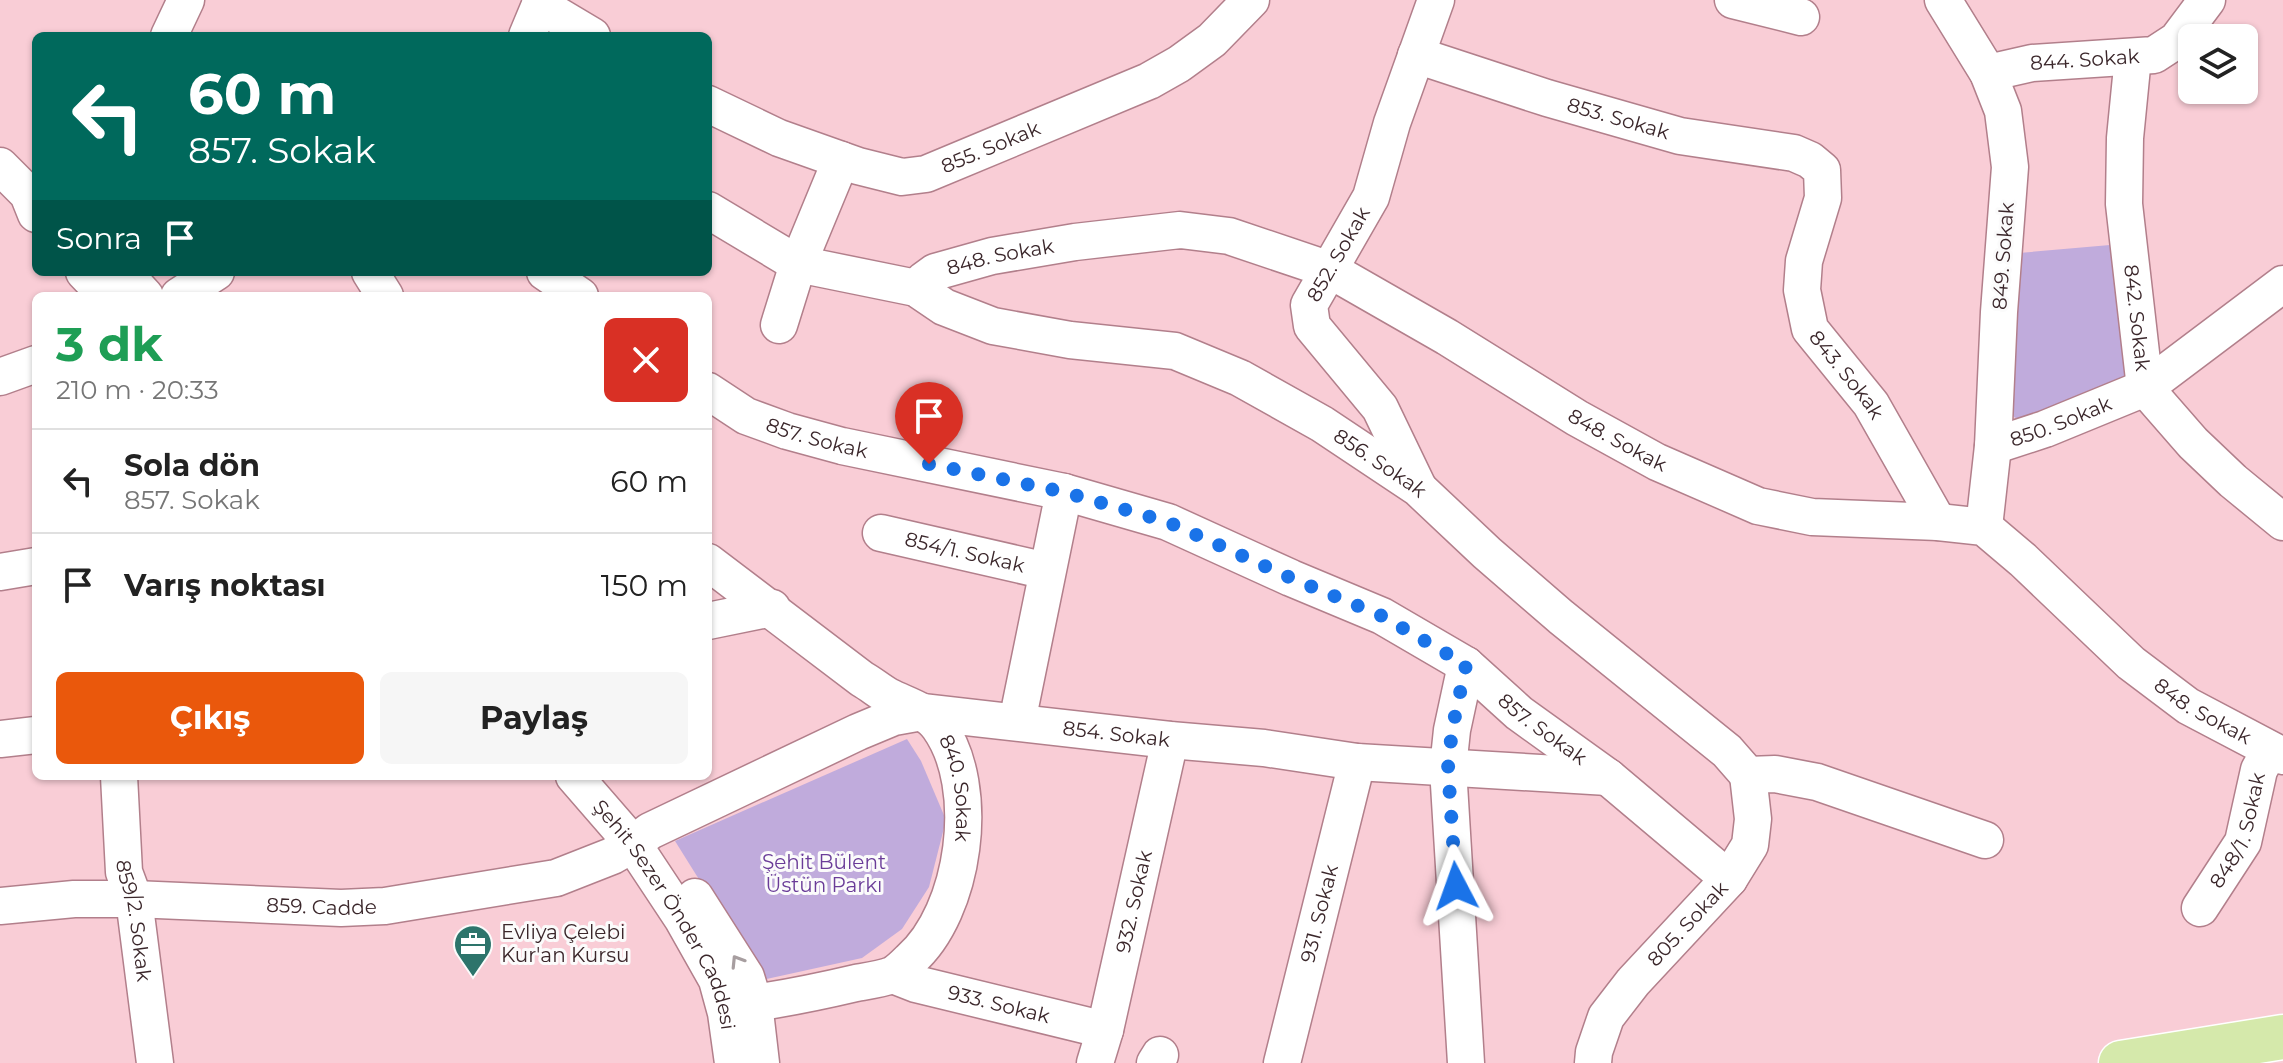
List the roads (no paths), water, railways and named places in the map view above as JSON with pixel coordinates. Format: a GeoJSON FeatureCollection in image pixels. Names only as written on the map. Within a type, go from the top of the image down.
{"type":"FeatureCollection","features":[{"type":"Feature","properties":{"kind":"main road"},"geometry":{"type":"LineString","coordinates":[[2121,1063],[2283,1037]]}},
{"type":"Feature","properties":{"kind":"street"},"geometry":{"type":"LineString","coordinates":[[171,32],[186,0]]}},
{"type":"Feature","properties":{"kind":"street","name":"855. Sokak"},"geometry":{"type":"LineString","coordinates":[[712,106],[779,138],[883,174],[902,177],[926,174],[1149,81],[1212,40],[1251,0]]}},
{"type":"Feature","properties":{"kind":"street","name":"852. Sokak"},"geometry":{"type":"LineString","coordinates":[[1418,488],[1380,408],[1312,326],[1309,305],[1371,197],[1392,123],[1436,0]]}},
{"type":"Feature","properties":{"kind":"street"},"geometry":{"type":"LineString","coordinates":[[1733,0],[1801,17]]}},
{"type":"Feature","properties":{"kind":"street","name":"849. Sokak"},"geometry":{"type":"LineString","coordinates":[[1943,0],[1988,73],[2003,111],[2010,167],[1993,446],[1984,527]]}},
{"type":"Feature","properties":{"kind":"street","name":"844. Sokak"},"geometry":{"type":"LineString","coordinates":[[1988,73],[2032,63],[2154,55],[2177,40],[2207,0]]}},
{"type":"Feature","properties":{"kind":"street"},"geometry":{"type":"LineString","coordinates":[[536,14],[582,32]]}},
{"type":"Feature","properties":{"kind":"street","name":"853. Sokak"},"geometry":{"type":"LineString","coordinates":[[1416,55],[1547,98],[1680,136],[1794,153],[1822,170]]}},
{"type":"Feature","properties":{"kind":"street","name":"842. Sokak"},"geometry":{"type":"LineString","coordinates":[[2133,57],[2125,138],[2124,204],[2145,388],[2193,443],[2283,522]]}},
{"type":"Feature","properties":{"kind":"street"},"geometry":{"type":"LineString","coordinates":[[779,325],[798,264],[841,160]]}},
{"type":"Feature","properties":{"kind":"street"},"geometry":{"type":"LineString","coordinates":[[0,166],[32,196]]}},
{"type":"Feature","properties":{"kind":"street","name":"843. Sokak"},"geometry":{"type":"LineString","coordinates":[[1822,170],[1823,198],[1804,261],[1802,290],[1810,329],[1871,404],[1938,522]]}},
{"type":"Feature","properties":{"kind":"street","name":"856. Sokak"},"geometry":{"type":"LineString","coordinates":[[712,212],[798,264],[916,288],[944,307],[993,326],[1070,340],[1175,351],[1240,378],[1322,424],[1418,488],[1561,617],[1727,751],[1748,775]]}},
{"type":"Feature","properties":{"kind":"street","name":"848. Sokak"},"geometry":{"type":"LineString","coordinates":[[916,288],[935,272],[992,256],[1075,242],[1180,230],[1229,236],[1330,270],[1630,448],[1758,506],[1812,517],[1984,527],[2131,663],[2188,706],[2277,753]]}},
{"type":"Feature","properties":{"kind":"street"},"geometry":{"type":"LineString","coordinates":[[88,276],[103,292]]}},
{"type":"Feature","properties":{"kind":"street"},"geometry":{"type":"LineString","coordinates":[[127,276],[141,292]]}},
{"type":"Feature","properties":{"kind":"street"},"geometry":{"type":"LineString","coordinates":[[185,292],[210,276]]}},
{"type":"Feature","properties":{"kind":"street"},"geometry":{"type":"LineString","coordinates":[[551,276],[574,292]]}},
{"type":"Feature","properties":{"kind":"street","name":"850. Sokak"},"geometry":{"type":"LineString","coordinates":[[1993,446],[2045,429],[2145,388],[2283,284]]}},
{"type":"Feature","properties":{"kind":"street"},"geometry":{"type":"LineString","coordinates":[[0,377],[32,365]]}},
{"type":"Feature","properties":{"kind":"street","name":"857. Sokak"},"geometry":{"type":"LineString","coordinates":[[712,394],[746,416],[787,431],[842,446],[1064,492],[1168,522],[1382,616],[1466,665],[1519,713],[1608,777],[1729,879]]}},
{"type":"Feature","properties":{"kind":"street","name":"854/1. Sokak"},"geometry":{"type":"LineString","coordinates":[[1017,722],[1064,492]]}},
{"type":"Feature","properties":{"kind":"street","name":"854/1. Sokak"},"geometry":{"type":"LineString","coordinates":[[881,533],[1047,571]]}},
{"type":"Feature","properties":{"kind":"street","name":"840. Sokak"},"geometry":{"type":"LineString","coordinates":[[712,565],[887,695],[922,712],[939,726],[953,753],[965,818],[961,854],[949,898],[935,932],[916,955],[893,975]]}},
{"type":"Feature","properties":{"kind":"street"},"geometry":{"type":"LineString","coordinates":[[0,572],[32,567]]}},
{"type":"Feature","properties":{"kind":"street"},"geometry":{"type":"LineString","coordinates":[[712,620],[772,608]]}},
{"type":"Feature","properties":{"kind":"street"},"geometry":{"type":"LineString","coordinates":[[1466,665],[1452,730],[1448,768],[1466,1063]]}},
{"type":"Feature","properties":{"kind":"street","name":"854. Sokak"},"geometry":{"type":"LineString","coordinates":[[642,837],[858,732],[894,717],[922,712],[1264,748],[1357,762],[1608,777]]}},
{"type":"Feature","properties":{"kind":"street"},"geometry":{"type":"LineString","coordinates":[[0,739],[32,735]]}},
{"type":"Feature","properties":{"kind":"street","name":"932. Sokak"},"geometry":{"type":"LineString","coordinates":[[1100,1046],[1170,740]]}},
{"type":"Feature","properties":{"kind":"street","name":"848/1. Sokak"},"geometry":{"type":"LineString","coordinates":[[2200,908],[2243,842],[2259,770],[2277,753]]}},
{"type":"Feature","properties":{"kind":"street","name":"931. Sokak"},"geometry":{"type":"LineString","coordinates":[[1282,1063],[1357,762]]}},
{"type":"Feature","properties":{"kind":"street"},"geometry":{"type":"LineString","coordinates":[[1748,775],[1775,774],[1817,782],[1985,840]]}},
{"type":"Feature","properties":{"kind":"street","name":"805. Sokak"},"geometry":{"type":"LineString","coordinates":[[1593,1063],[1606,1017],[1633,982],[1729,879],[1750,845],[1753,819],[1748,775]]}},
{"type":"Feature","properties":{"kind":"street","name":"859/2. Sokak"},"geometry":{"type":"LineString","coordinates":[[119,780],[124,872],[134,899],[155,1063]]}},
{"type":"Feature","properties":{"kind":"street","name":"Şehit Sezer Önder Caddesi"},"geometry":{"type":"LineString","coordinates":[[578,780],[642,837],[746,977],[754,1003],[741,1060]]}},
{"type":"Feature","properties":{"kind":"street","name":"Şehit Sezer Önder Caddesi"},"geometry":{"type":"LineString","coordinates":[[610,780],[717,980],[741,1060]]}},
{"type":"Feature","properties":{"kind":"street","name":"859. Cadde"},"geometry":{"type":"LineString","coordinates":[[0,906],[74,899],[134,899],[341,908],[385,906],[556,878],[612,856],[642,837]]}},
{"type":"Feature","properties":{"kind":"street"},"geometry":{"type":"LineString","coordinates":[[754,1003],[893,975]]}},
{"type":"Feature","properties":{"kind":"street","name":"933. Sokak"},"geometry":{"type":"LineString","coordinates":[[893,975],[1100,1046]]}},
{"type":"Feature","properties":{"kind":"place","name":"Evliya Çelebi Kur'an Kursu"},"geometry":{"type":"Point","coordinates":[473,978]}},
{"type":"Feature","properties":{"kind":"park label","name":"Şehit Bülent Üstün Parkı"},"geometry":{"type":"Point","coordinates":[824,874]}}]}
